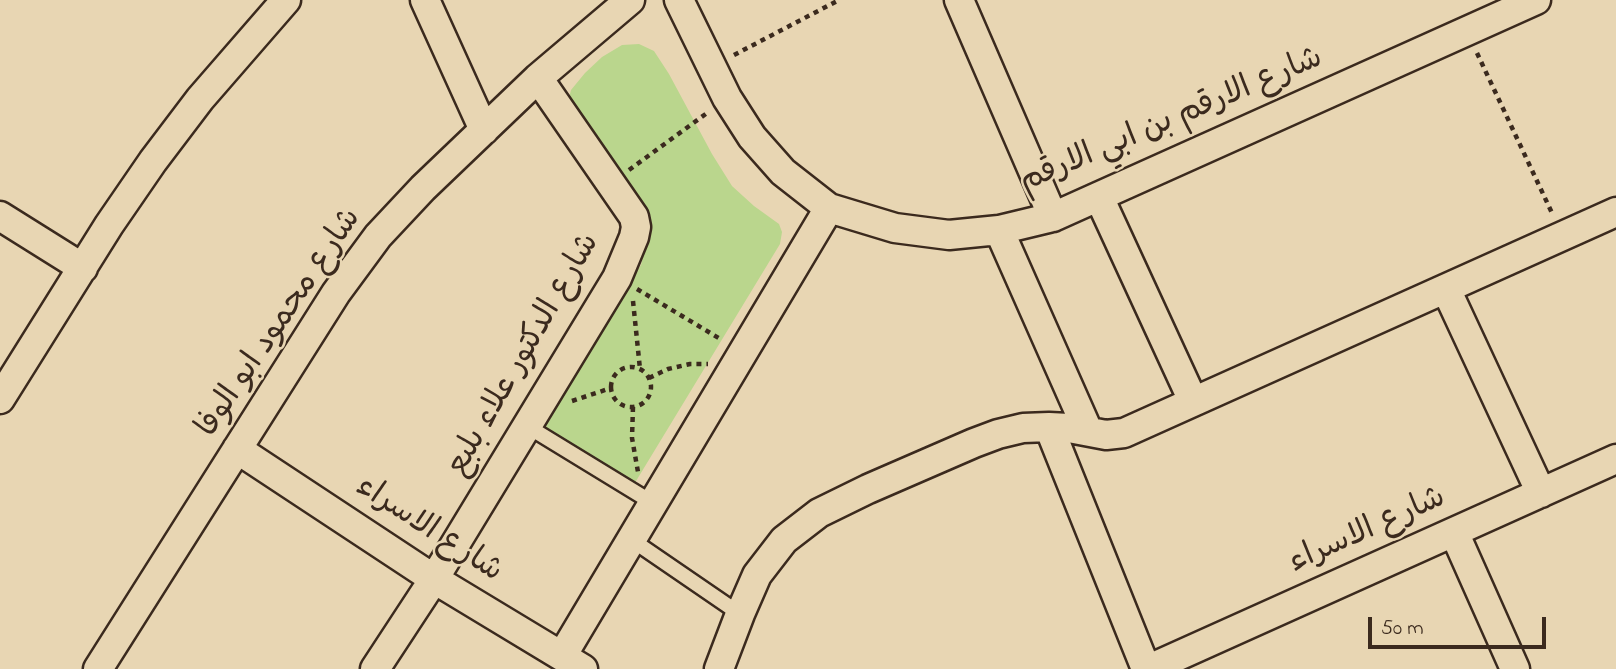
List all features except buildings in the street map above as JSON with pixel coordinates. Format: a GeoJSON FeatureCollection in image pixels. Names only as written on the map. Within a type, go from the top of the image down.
{"type":"FeatureCollection","features":[{"type":"Feature","properties":{"kind":"street"},"geometry":{"type":"LineString","coordinates":[[0,399],[109,225],[153,161],[201,99],[286,0]]}},
{"type":"Feature","properties":{"kind":"street"},"geometry":{"type":"LineString","coordinates":[[425,0],[484,130]]}},
{"type":"Feature","properties":{"kind":"street","name":"شارع محمود ابو الوفا"},"geometry":{"type":"LineString","coordinates":[[98,669],[336,293],[378,236],[538,78],[630,0]]}},
{"type":"Feature","properties":{"kind":"street","name":"شارع الارقم بن ابي الارقم"},"geometry":{"type":"LineString","coordinates":[[679,0],[727,98],[752,136],[783,172],[830,208],[895,228],[949,235],[999,230],[1053,217],[1536,0]]}},
{"type":"Feature","properties":{"kind":"street"},"geometry":{"type":"LineString","coordinates":[[959,0],[1053,217]]}},
{"type":"Feature","properties":{"kind":"street","name":"شارع الدكتور علاء بلبع"},"geometry":{"type":"LineString","coordinates":[[375,669],[434,579],[617,278],[634,237],[634,217],[538,78]]}},
{"type":"Feature","properties":{"kind":"street"},"geometry":{"type":"LineString","coordinates":[[1099,197],[1193,401]]}},
{"type":"Feature","properties":{"kind":"street"},"geometry":{"type":"LineString","coordinates":[[572,662],[650,501],[830,208]]}},
{"type":"Feature","properties":{"kind":"street"},"geometry":{"type":"LineString","coordinates":[[719,669],[757,575],[784,540],[820,513],[868,489],[998,434],[1023,428],[1049,427],[1106,435],[1124,433],[1616,212]]}},
{"type":"Feature","properties":{"kind":"street"},"geometry":{"type":"LineString","coordinates":[[0,216],[83,268]]}},
{"type":"Feature","properties":{"kind":"street"},"geometry":{"type":"LineString","coordinates":[[999,230],[1088,431]]}},
{"type":"Feature","properties":{"kind":"street"},"geometry":{"type":"LineString","coordinates":[[1446,289],[1541,493]]}},
{"type":"Feature","properties":{"kind":"street"},"geometry":{"type":"LineString","coordinates":[[1049,427],[1148,669]]}},
{"type":"Feature","properties":{"kind":"street","name":"شارع الاسراء"},"geometry":{"type":"LineString","coordinates":[[237,449],[434,579],[572,662]]}},
{"type":"Feature","properties":{"kind":"street","name":"شارع الاسراء"},"geometry":{"type":"LineString","coordinates":[[1148,669],[1616,459]]}},
{"type":"Feature","properties":{"kind":"street"},"geometry":{"type":"LineString","coordinates":[[1454,532],[1515,669]]}},
{"type":"Feature","properties":{"kind":"lane"},"geometry":{"type":"LineString","coordinates":[[527,426],[650,501]]}},
{"type":"Feature","properties":{"kind":"lane"},"geometry":{"type":"LineString","coordinates":[[632,540],[740,614]]}},
{"type":"Feature","properties":{"kind":"path"},"geometry":{"type":"LineString","coordinates":[[712,66],[839,0]]}},
{"type":"Feature","properties":{"kind":"path"},"geometry":{"type":"LineString","coordinates":[[1467,31],[1563,236]]}},
{"type":"Feature","properties":{"kind":"path"},"geometry":{"type":"LineString","coordinates":[[610,183],[727,98]]}},
{"type":"Feature","properties":{"kind":"path"},"geometry":{"type":"LineString","coordinates":[[640,369],[632,286],[738,361]]}},
{"type":"Feature","properties":{"kind":"path"},"geometry":{"type":"LineString","coordinates":[[649,378],[668,369],[690,364],[738,361]]}},
{"type":"Feature","properties":{"kind":"path"},"geometry":{"type":"LineString","coordinates":[[634,367],[649,378],[648,397],[639,405],[626,406],[615,399],[611,388],[612,381],[620,370],[634,367]]}},
{"type":"Feature","properties":{"kind":"path"},"geometry":{"type":"LineString","coordinates":[[633,407],[632,438],[637,469],[650,501]]}},
{"type":"Feature","properties":{"kind":"green space"},"geometry":{"type":"Polygon","coordinates":[[[639,44],[654,51],[732,186],[779,224],[782,232],[780,244],[633,486],[543,428],[641,265],[650,225],[639,205],[567,106],[571,90],[602,57],[622,45],[639,44]]]}}]}
